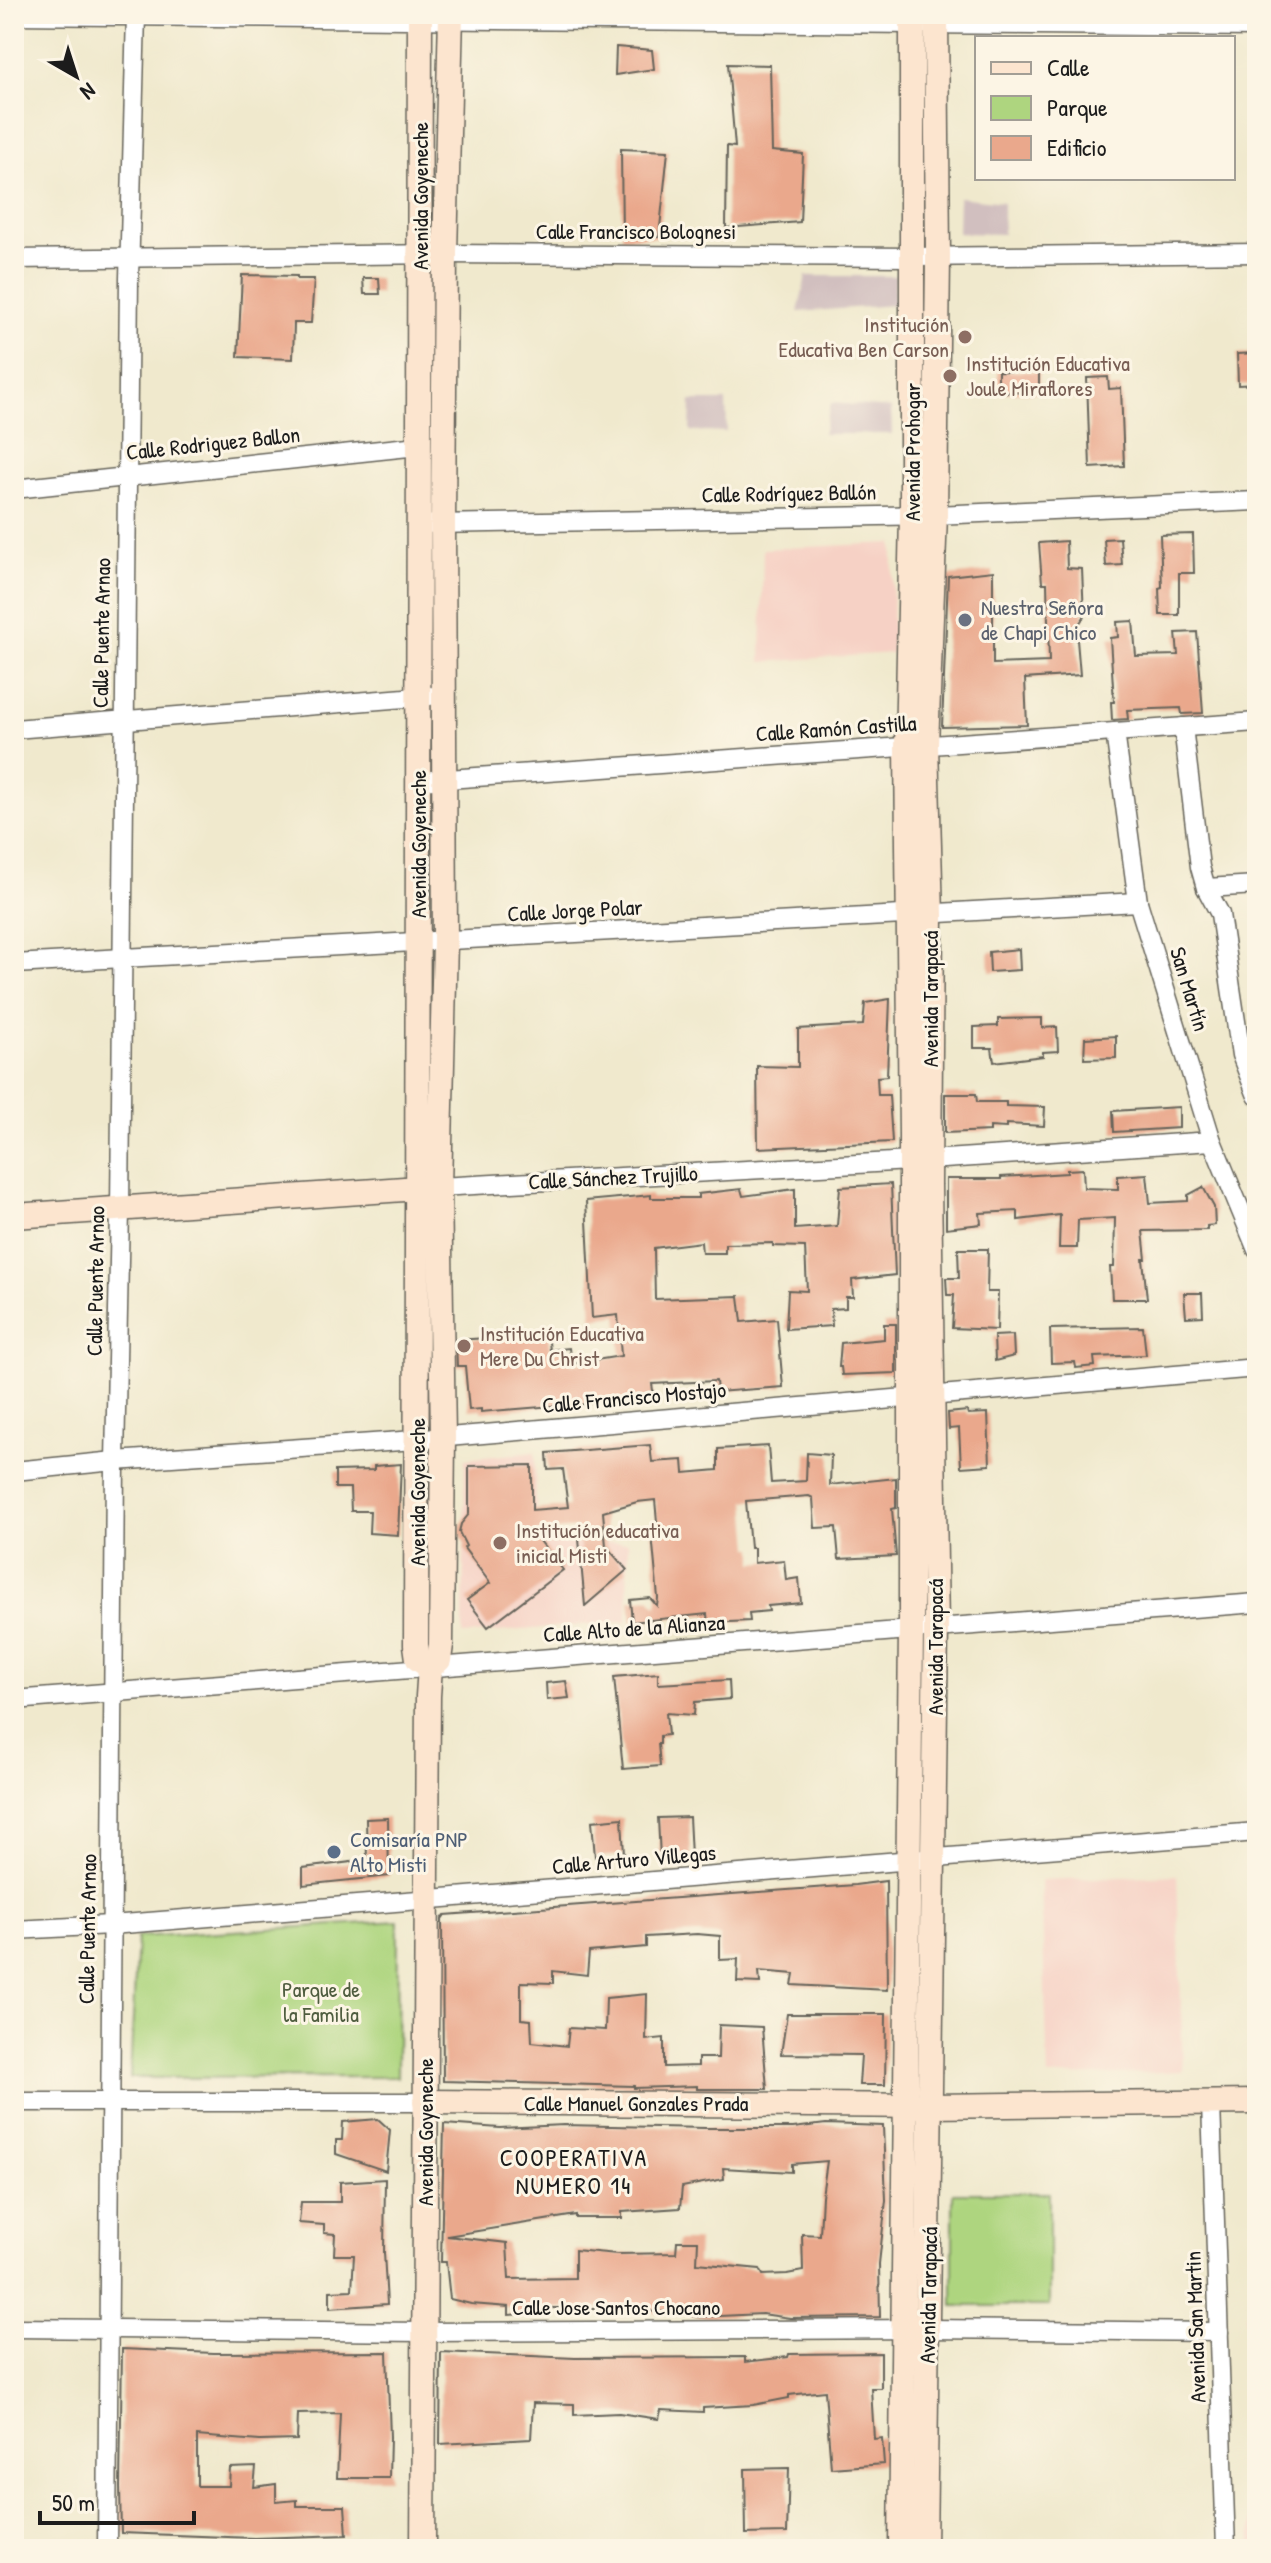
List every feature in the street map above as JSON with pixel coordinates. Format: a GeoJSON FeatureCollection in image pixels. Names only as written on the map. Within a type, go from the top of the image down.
{"type":"FeatureCollection","features":[{"type":"Feature","properties":{"kind":"street"},"geometry":{"type":"LineString","coordinates":[[14,15],[936,20],[1257,27]]}},
{"type":"Feature","properties":{"kind":"street","name":"Calle Puente Arnao"},"geometry":{"type":"LineString","coordinates":[[107,2549],[123,721],[136,15]]}},
{"type":"Feature","properties":{"kind":"street","name":"Avenida Goyeneche"},"geometry":{"type":"LineString","coordinates":[[420,16],[418,446],[431,524],[445,780],[445,941],[428,1187],[417,1440],[416,1645],[418,1659],[430,1667]]}},
{"type":"Feature","properties":{"kind":"street","name":"Avenida Goyeneche"},"geometry":{"type":"LineString","coordinates":[[430,1667],[439,1660],[441,1645],[443,1437],[418,943],[417,697],[431,524],[445,254],[452,16]]}},
{"type":"Feature","properties":{"kind":"street","name":"Avenida Prohogar"},"geometry":{"type":"LineString","coordinates":[[912,20],[925,257]]}},
{"type":"Feature","properties":{"kind":"street","name":"Avenida Prohogar"},"geometry":{"type":"LineString","coordinates":[[916,746],[923,515],[925,257],[936,20]]}},
{"type":"Feature","properties":{"kind":"street","name":"Calle Francisco Bolognesi"},"geometry":{"type":"LineString","coordinates":[[14,259],[420,254],[925,257],[1257,253]]}},
{"type":"Feature","properties":{"kind":"street","name":"Calle Rodriguez Ballon"},"geometry":{"type":"LineString","coordinates":[[14,489],[418,446]]}},
{"type":"Feature","properties":{"kind":"street","name":"Calle Rodríguez Ballón"},"geometry":{"type":"LineString","coordinates":[[431,524],[923,515],[1257,501]]}},
{"type":"Feature","properties":{"kind":"street"},"geometry":{"type":"LineString","coordinates":[[14,729],[442,694]]}},
{"type":"Feature","properties":{"kind":"street","name":"Calle Ramón Castilla"},"geometry":{"type":"LineString","coordinates":[[419,781],[1257,722]]}},
{"type":"Feature","properties":{"kind":"street"},"geometry":{"type":"LineString","coordinates":[[1183,727],[1198,853],[1206,888],[1220,914],[1257,1096]]}},
{"type":"Feature","properties":{"kind":"street","name":"San Martín"},"geometry":{"type":"LineString","coordinates":[[1115,732],[1138,902],[1212,1141],[1257,1250]]}},
{"type":"Feature","properties":{"kind":"street","name":"Avenida Tarapacá"},"geometry":{"type":"LineString","coordinates":[[901,2549],[931,2106],[936,1628],[922,1396],[920,915],[916,746]]}},
{"type":"Feature","properties":{"kind":"street"},"geometry":{"type":"LineString","coordinates":[[1206,888],[1257,885]]}},
{"type":"Feature","properties":{"kind":"street","name":"Calle Jorge Polar"},"geometry":{"type":"LineString","coordinates":[[14,964],[1138,902]]}},
{"type":"Feature","properties":{"kind":"street","name":"Calle Sánchez Trujillo"},"geometry":{"type":"LineString","coordinates":[[14,1216],[428,1187],[1212,1141]]}},
{"type":"Feature","properties":{"kind":"street","name":"Calle Francisco Mostajo"},"geometry":{"type":"LineString","coordinates":[[14,1471],[1257,1368]]}},
{"type":"Feature","properties":{"kind":"street","name":"Avenida Tarapacá"},"geometry":{"type":"LineString","coordinates":[[922,1396],[911,1630],[906,2106],[924,2549]]}},
{"type":"Feature","properties":{"kind":"street","name":"Calle Alto de la Alianza"},"geometry":{"type":"LineString","coordinates":[[14,1700],[1257,1603]]}},
{"type":"Feature","properties":{"kind":"street","name":"Avenida Goyeneche"},"geometry":{"type":"LineString","coordinates":[[423,2549],[430,1667]]}},
{"type":"Feature","properties":{"kind":"street","name":"Calle Arturo Villegas"},"geometry":{"type":"LineString","coordinates":[[14,1930],[111,1925],[1257,1832]]}},
{"type":"Feature","properties":{"kind":"street","name":"Calle Manuel Gonzales Prada"},"geometry":{"type":"LineString","coordinates":[[14,2102],[906,2106],[1257,2102]]}},
{"type":"Feature","properties":{"kind":"street","name":"Avenida San Martin"},"geometry":{"type":"LineString","coordinates":[[1211,2103],[1226,2549]]}},
{"type":"Feature","properties":{"kind":"street","name":"Calle Jose Santos Chocano"},"geometry":{"type":"LineString","coordinates":[[14,2328],[424,2332],[916,2329],[1219,2332]]}},
{"type":"Feature","properties":{"kind":"shaded area"},"geometry":{"type":"Polygon","coordinates":[[[959,197],[1003,202],[1003,234],[958,233],[959,197]]]}},
{"type":"Feature","properties":{"kind":"shaded area"},"geometry":{"type":"Polygon","coordinates":[[[806,276],[896,276],[894,305],[798,312],[806,276]]]}},
{"type":"Feature","properties":{"kind":"shaded area"},"geometry":{"type":"Polygon","coordinates":[[[691,401],[726,401],[727,432],[690,431],[691,401]]]}},
{"type":"Feature","properties":{"kind":"shaded area"},"geometry":{"type":"Polygon","coordinates":[[[831,403],[891,408],[892,434],[823,434],[831,403]]]}},
{"type":"Feature","properties":{"kind":"shaded area"},"geometry":{"type":"Polygon","coordinates":[[[893,543],[892,653],[761,662],[763,549],[893,543]]]}},
{"type":"Feature","properties":{"kind":"shaded area","name":"Institución educativa inicial Misti"},"geometry":{"type":"Polygon","coordinates":[[[535,1452],[537,1544],[628,1542],[627,1621],[463,1635],[465,1459],[535,1452]]]}},
{"type":"Feature","properties":{"kind":"shaded area"},"geometry":{"type":"Polygon","coordinates":[[[1177,1875],[1183,2071],[1048,2077],[1041,1880],[1177,1875]]]}},
{"type":"Feature","properties":{"kind":"shaded area"},"geometry":{"type":"Polygon","coordinates":[[[1246,2315],[1257,2315],[1257,2549],[1252,2549],[1246,2315]]]}},
{"type":"Feature","properties":{"kind":"green space","name":"Parque de la Familia"},"geometry":{"type":"Polygon","coordinates":[[[398,1921],[397,2077],[130,2078],[137,1937],[398,1921]]]}},
{"type":"Feature","properties":{"kind":"green space"},"geometry":{"type":"Polygon","coordinates":[[[953,2193],[1049,2193],[1049,2306],[953,2306],[953,2193]]]}},
{"type":"Feature","properties":{"kind":"building"},"geometry":{"type":"Polygon","coordinates":[[[616,47],[652,50],[654,69],[615,75],[616,47]]]}},
{"type":"Feature","properties":{"kind":"building"},"geometry":{"type":"Polygon","coordinates":[[[728,64],[770,65],[772,151],[803,154],[800,222],[726,228],[727,146],[735,147],[728,64]]]}},
{"type":"Feature","properties":{"kind":"building"},"geometry":{"type":"Polygon","coordinates":[[[621,149],[668,151],[659,237],[622,237],[621,149]]]}},
{"type":"Feature","properties":{"kind":"building"},"geometry":{"type":"Polygon","coordinates":[[[242,275],[314,279],[311,323],[294,323],[293,359],[238,357],[242,275]]]}},
{"type":"Feature","properties":{"kind":"building"},"geometry":{"type":"Polygon","coordinates":[[[363,278],[379,278],[380,294],[364,294],[363,278]]]}},
{"type":"Feature","properties":{"kind":"building"},"geometry":{"type":"Polygon","coordinates":[[[1257,353],[1257,384],[1238,385],[1237,354],[1257,353]]]}},
{"type":"Feature","properties":{"kind":"building"},"geometry":{"type":"Polygon","coordinates":[[[998,371],[1039,372],[1039,393],[998,392],[998,371]]]}},
{"type":"Feature","properties":{"kind":"building"},"geometry":{"type":"Polygon","coordinates":[[[1108,377],[1109,389],[1121,388],[1124,466],[1090,468],[1087,378],[1108,377]]]}},
{"type":"Feature","properties":{"kind":"building"},"geometry":{"type":"Polygon","coordinates":[[[1193,534],[1194,573],[1179,573],[1179,615],[1160,615],[1160,535],[1193,534]]]}},
{"type":"Feature","properties":{"kind":"building"},"geometry":{"type":"Polygon","coordinates":[[[1120,538],[1122,565],[1106,566],[1104,539],[1120,538]]]}},
{"type":"Feature","properties":{"kind":"building","name":"Nuestra Señora de Chapi Chico"},"geometry":{"type":"Polygon","coordinates":[[[1066,541],[1067,568],[1082,569],[1084,617],[1076,628],[1080,675],[1025,679],[1027,725],[942,727],[948,576],[993,571],[993,664],[1049,662],[1047,583],[1042,583],[1039,543],[1066,541]]]}},
{"type":"Feature","properties":{"kind":"building"},"geometry":{"type":"Polygon","coordinates":[[[1133,621],[1136,656],[1178,655],[1176,633],[1197,632],[1203,713],[1182,714],[1181,708],[1127,710],[1128,719],[1112,720],[1111,702],[1114,702],[1110,638],[1118,637],[1117,622],[1133,621]]]}},
{"type":"Feature","properties":{"kind":"building"},"geometry":{"type":"Polygon","coordinates":[[[1019,949],[1020,970],[990,972],[989,952],[1019,949]]]}},
{"type":"Feature","properties":{"kind":"building"},"geometry":{"type":"Polygon","coordinates":[[[890,999],[887,1076],[877,1077],[878,1095],[889,1095],[892,1142],[758,1148],[757,1066],[798,1067],[798,1029],[863,1025],[865,1003],[890,999]]]}},
{"type":"Feature","properties":{"kind":"building"},"geometry":{"type":"Polygon","coordinates":[[[1042,1018],[1042,1028],[1057,1027],[1058,1051],[994,1062],[992,1048],[974,1048],[974,1027],[998,1026],[998,1019],[1042,1018]]]}},
{"type":"Feature","properties":{"kind":"building"},"geometry":{"type":"Polygon","coordinates":[[[1116,1036],[1116,1058],[1084,1059],[1085,1038],[1116,1036]]]}},
{"type":"Feature","properties":{"kind":"building"},"geometry":{"type":"Polygon","coordinates":[[[945,1094],[976,1094],[977,1102],[1006,1102],[1006,1106],[1045,1107],[1044,1126],[1006,1124],[1006,1128],[990,1127],[990,1131],[945,1133],[945,1094]]]}},
{"type":"Feature","properties":{"kind":"building"},"geometry":{"type":"Polygon","coordinates":[[[1179,1107],[1179,1128],[1114,1132],[1113,1111],[1179,1107]]]}},
{"type":"Feature","properties":{"kind":"building"},"geometry":{"type":"Polygon","coordinates":[[[1083,1169],[1084,1188],[1118,1189],[1118,1176],[1147,1174],[1150,1203],[1188,1201],[1188,1195],[1203,1187],[1214,1207],[1215,1225],[1207,1226],[1207,1230],[1143,1231],[1147,1299],[1112,1299],[1110,1267],[1114,1267],[1115,1218],[1078,1220],[1077,1248],[1059,1248],[1060,1215],[1018,1220],[1018,1211],[980,1213],[981,1224],[946,1228],[946,1179],[1001,1179],[1083,1169]]]}},
{"type":"Feature","properties":{"kind":"building"},"geometry":{"type":"Polygon","coordinates":[[[891,1184],[895,1275],[852,1280],[853,1297],[846,1297],[846,1308],[831,1309],[832,1326],[786,1329],[788,1290],[807,1291],[805,1247],[773,1246],[773,1243],[725,1244],[725,1253],[702,1253],[701,1242],[654,1248],[655,1299],[739,1296],[742,1322],[777,1319],[783,1387],[717,1392],[716,1381],[652,1384],[654,1397],[595,1401],[553,1409],[553,1406],[481,1412],[481,1409],[469,1410],[465,1366],[457,1366],[456,1340],[548,1334],[550,1350],[569,1348],[571,1364],[621,1356],[618,1315],[592,1318],[586,1201],[651,1195],[651,1198],[698,1198],[698,1194],[741,1189],[743,1196],[795,1189],[795,1229],[837,1226],[840,1187],[891,1184]]]}},
{"type":"Feature","properties":{"kind":"building"},"geometry":{"type":"Polygon","coordinates":[[[958,1249],[988,1249],[987,1292],[998,1292],[997,1330],[952,1328],[954,1295],[947,1295],[946,1278],[959,1278],[958,1249]]]}},
{"type":"Feature","properties":{"kind":"building"},"geometry":{"type":"Polygon","coordinates":[[[1184,1293],[1202,1293],[1203,1316],[1186,1317],[1184,1293]]]}},
{"type":"Feature","properties":{"kind":"building"},"geometry":{"type":"Polygon","coordinates":[[[884,1324],[896,1324],[896,1373],[842,1375],[839,1367],[841,1343],[884,1339],[884,1324]]]}},
{"type":"Feature","properties":{"kind":"building"},"geometry":{"type":"Polygon","coordinates":[[[1143,1327],[1146,1355],[1094,1357],[1095,1366],[1076,1368],[1075,1362],[1051,1363],[1050,1329],[1143,1327]]]}},
{"type":"Feature","properties":{"kind":"building"},"geometry":{"type":"Polygon","coordinates":[[[1013,1335],[1014,1356],[995,1361],[994,1336],[1013,1335]]]}},
{"type":"Feature","properties":{"kind":"building"},"geometry":{"type":"Polygon","coordinates":[[[967,1411],[968,1414],[988,1413],[990,1465],[961,1467],[959,1428],[949,1429],[948,1413],[967,1411]]]}},
{"type":"Feature","properties":{"kind":"building"},"geometry":{"type":"Polygon","coordinates":[[[650,1445],[652,1462],[683,1460],[684,1473],[718,1470],[718,1449],[768,1446],[771,1483],[806,1481],[807,1453],[831,1455],[830,1485],[896,1478],[896,1508],[892,1509],[896,1556],[839,1559],[836,1527],[815,1528],[813,1498],[809,1496],[746,1501],[754,1563],[784,1560],[786,1580],[799,1578],[801,1603],[768,1606],[769,1611],[749,1613],[750,1621],[708,1623],[707,1614],[632,1622],[630,1600],[650,1598],[657,1606],[658,1598],[652,1534],[658,1533],[655,1500],[637,1502],[603,1512],[606,1546],[627,1570],[585,1606],[578,1528],[533,1532],[563,1570],[488,1627],[467,1600],[490,1583],[464,1548],[466,1546],[459,1532],[469,1514],[469,1466],[532,1465],[532,1510],[568,1507],[563,1469],[548,1470],[547,1453],[650,1445]]]}},
{"type":"Feature","properties":{"kind":"building"},"geometry":{"type":"Polygon","coordinates":[[[401,1464],[398,1535],[369,1533],[370,1511],[351,1511],[350,1488],[335,1488],[335,1471],[374,1470],[374,1466],[401,1464]]]}},
{"type":"Feature","properties":{"kind":"building"},"geometry":{"type":"Polygon","coordinates":[[[658,1673],[658,1684],[729,1680],[730,1699],[695,1702],[694,1715],[666,1713],[668,1735],[660,1736],[658,1744],[660,1766],[623,1769],[614,1677],[658,1673]]]}},
{"type":"Feature","properties":{"kind":"building"},"geometry":{"type":"Polygon","coordinates":[[[566,1681],[569,1698],[547,1700],[546,1683],[566,1681]]]}},
{"type":"Feature","properties":{"kind":"building"},"geometry":{"type":"Polygon","coordinates":[[[689,1817],[691,1856],[660,1858],[658,1818],[689,1817]]]}},
{"type":"Feature","properties":{"kind":"building"},"geometry":{"type":"Polygon","coordinates":[[[388,1818],[389,1876],[303,1885],[303,1868],[367,1860],[366,1819],[388,1818]]]}},
{"type":"Feature","properties":{"kind":"building"},"geometry":{"type":"Polygon","coordinates":[[[622,1818],[624,1855],[595,1857],[592,1821],[622,1818]]]}},
{"type":"Feature","properties":{"kind":"building"},"geometry":{"type":"Polygon","coordinates":[[[886,1881],[887,1990],[792,1985],[794,1974],[759,1971],[760,1983],[737,1982],[738,1959],[720,1960],[720,1936],[697,1934],[646,1937],[646,1947],[589,1952],[587,1975],[553,1971],[553,1983],[521,1982],[521,2019],[531,2020],[532,2042],[567,2046],[569,2028],[605,2030],[606,1998],[647,1994],[646,2040],[664,2038],[664,2067],[698,2066],[698,2058],[718,2058],[719,2025],[762,2027],[767,2089],[443,2081],[442,1919],[445,1915],[886,1881]]]}},
{"type":"Feature","properties":{"kind":"building"},"geometry":{"type":"Polygon","coordinates":[[[787,2014],[886,2014],[885,2085],[859,2085],[861,2055],[781,2054],[787,2014]]]}},
{"type":"Feature","properties":{"kind":"building"},"geometry":{"type":"Polygon","coordinates":[[[378,2119],[390,2130],[386,2171],[336,2154],[336,2140],[342,2140],[343,2122],[378,2119]]]}},
{"type":"Feature","properties":{"kind":"building"},"geometry":{"type":"Polygon","coordinates":[[[444,2124],[500,2128],[564,2125],[706,2128],[793,2128],[826,2124],[883,2126],[886,2200],[879,2264],[880,2317],[790,2318],[762,2314],[698,2317],[675,2311],[617,2308],[533,2308],[533,2313],[509,2315],[509,2307],[450,2299],[446,2262],[441,2262],[444,2124]],[[827,2161],[792,2164],[792,2172],[723,2168],[724,2179],[682,2187],[680,2208],[622,2212],[622,2218],[576,2218],[576,2215],[447,2236],[507,2243],[509,2279],[575,2278],[575,2250],[617,2254],[676,2253],[677,2241],[698,2241],[697,2263],[760,2269],[763,2275],[787,2274],[803,2271],[802,2234],[820,2235],[827,2161]]]}},
{"type":"Feature","properties":{"kind":"building"},"geometry":{"type":"Polygon","coordinates":[[[385,2179],[387,2304],[330,2308],[330,2291],[352,2290],[354,2255],[334,2255],[335,2234],[324,2233],[324,2225],[299,2223],[301,2202],[340,2202],[340,2182],[385,2179]]]}},
{"type":"Feature","properties":{"kind":"building"},"geometry":{"type":"Polygon","coordinates":[[[122,2349],[214,2353],[387,2352],[389,2478],[337,2478],[340,2413],[298,2414],[297,2440],[260,2441],[197,2436],[197,2486],[229,2486],[230,2468],[256,2467],[254,2487],[276,2484],[276,2502],[297,2500],[297,2506],[345,2506],[347,2535],[254,2538],[121,2533],[122,2349]]]}},
{"type":"Feature","properties":{"kind":"building"},"geometry":{"type":"Polygon","coordinates":[[[441,2352],[575,2358],[745,2357],[745,2362],[788,2357],[789,2354],[881,2353],[881,2388],[871,2388],[874,2439],[882,2438],[884,2464],[831,2468],[825,2391],[789,2395],[789,2398],[753,2405],[703,2408],[703,2412],[661,2410],[659,2419],[619,2413],[574,2415],[574,2404],[533,2403],[531,2439],[440,2444],[441,2352]]]}},
{"type":"Feature","properties":{"kind":"building"},"geometry":{"type":"Polygon","coordinates":[[[789,2468],[787,2533],[746,2534],[745,2469],[789,2468]]]}},
{"type":"Feature","properties":{"kind":"place","name":"Institución Educativa Ben Carson"},"geometry":{"type":"Point","coordinates":[965,337]}},
{"type":"Feature","properties":{"kind":"place","name":"Institución Educativa Joule Miraflores"},"geometry":{"type":"Point","coordinates":[950,376]}},
{"type":"Feature","properties":{"kind":"place","name":"Nuestra Señora de Chapi Chico"},"geometry":{"type":"Point","coordinates":[965,620]}},
{"type":"Feature","properties":{"kind":"place","name":"Institución Educativa Mere Du Christ"},"geometry":{"type":"Point","coordinates":[464,1346]}},
{"type":"Feature","properties":{"kind":"place","name":"Institución educativa inicial Misti"},"geometry":{"type":"Point","coordinates":[500,1543]}},
{"type":"Feature","properties":{"kind":"place","name":"Comisaría PNP Alto Misti"},"geometry":{"type":"Point","coordinates":[334,1852]}},
{"type":"Feature","properties":{"kind":"district","name":"COOPERATIVA NUMERO 14"},"geometry":{"type":"Point","coordinates":[574,2171]}}]}
